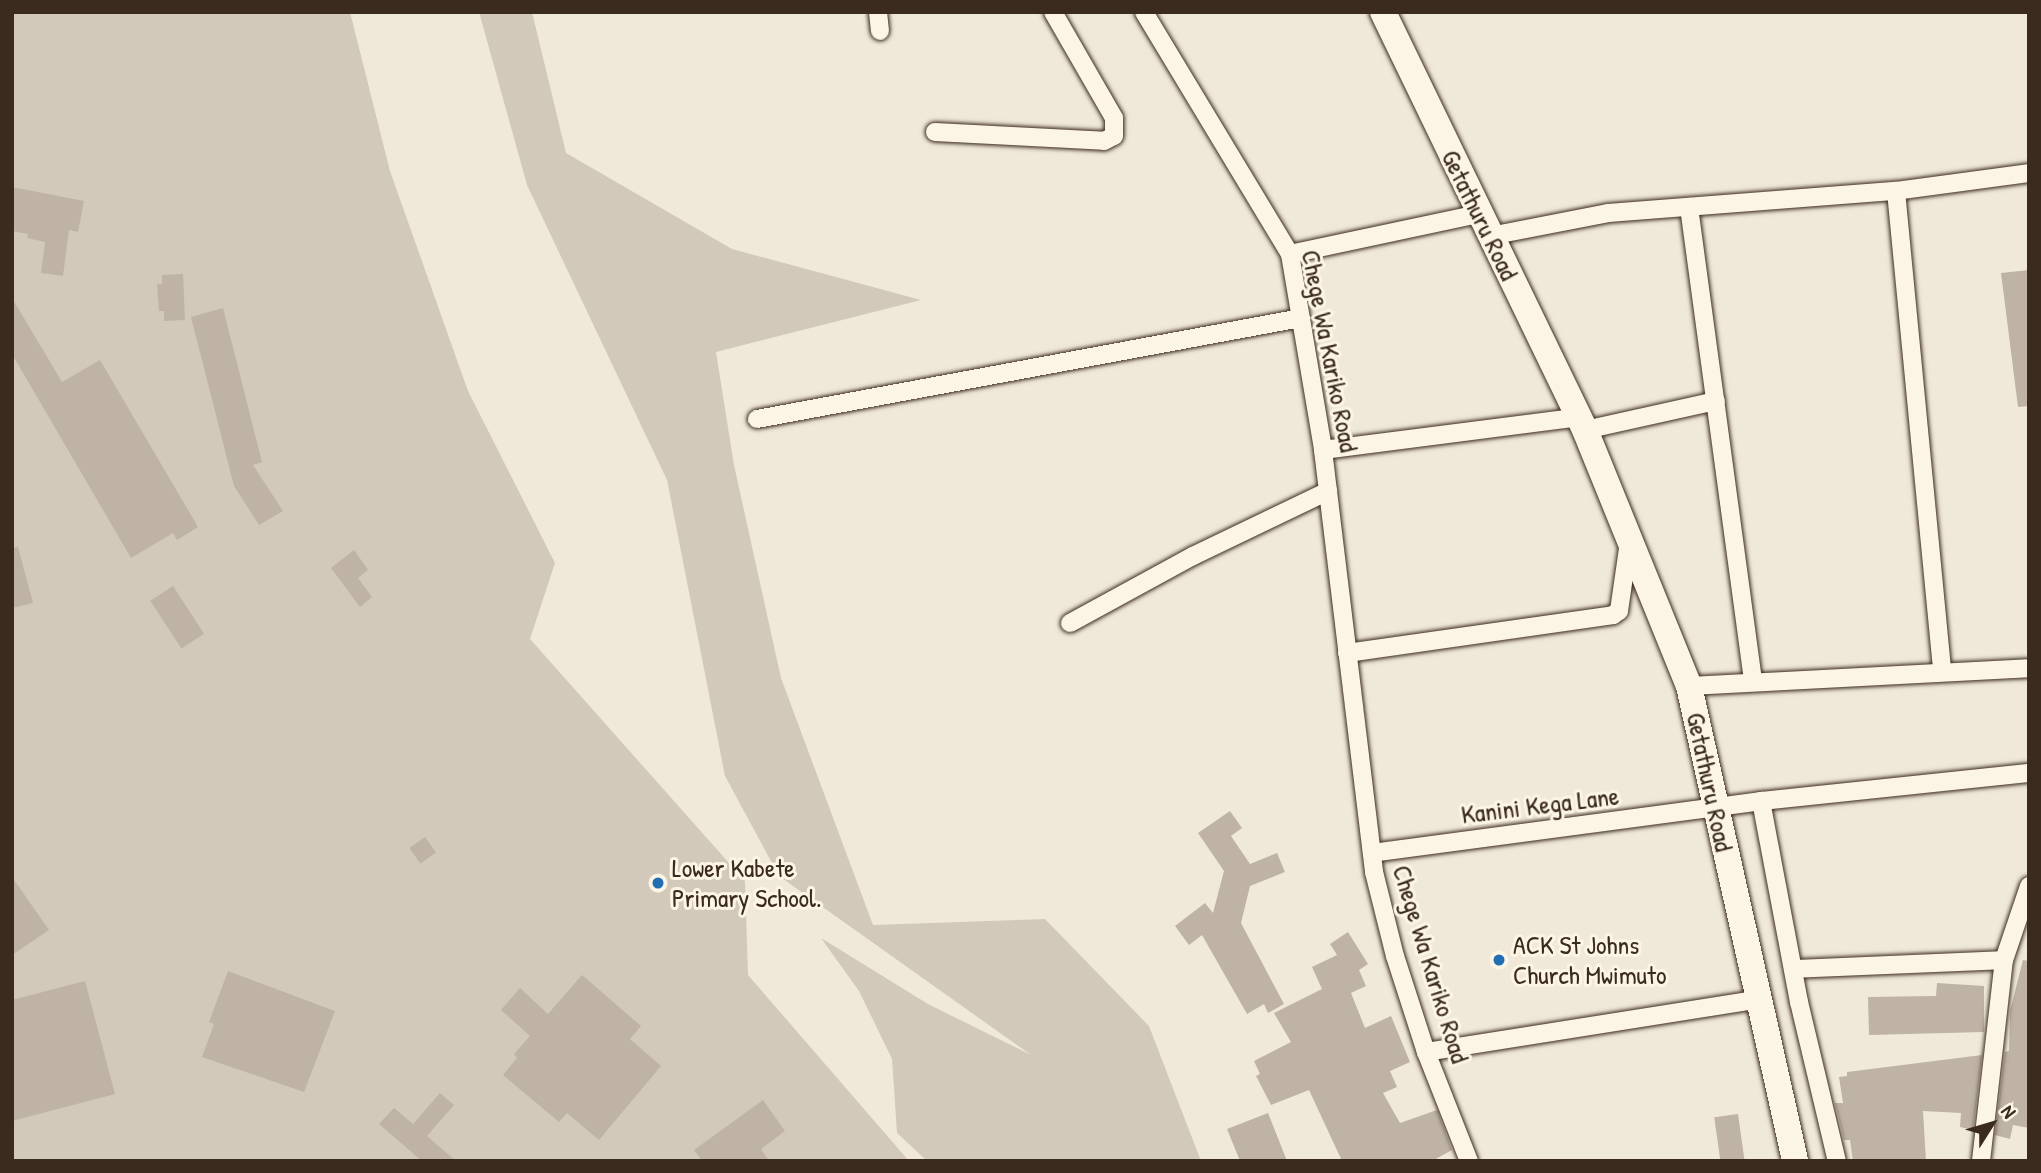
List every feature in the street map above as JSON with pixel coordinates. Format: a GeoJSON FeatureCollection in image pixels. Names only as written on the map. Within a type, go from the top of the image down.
{"type":"FeatureCollection","features":[{"type":"Feature","properties":{"kind":"main road","name":"Getathuru Road"},"geometry":{"type":"LineString","coordinates":[[1382,12],[1582,424],[1689,686],[1714,809],[1761,999],[1795,1161]]}},
{"type":"Feature","properties":{"kind":"street"},"geometry":{"type":"LineString","coordinates":[[878,12],[880,31]]}},
{"type":"Feature","properties":{"kind":"street"},"geometry":{"type":"LineString","coordinates":[[934,132],[1104,141],[1114,136],[1114,118],[1053,12]]}},
{"type":"Feature","properties":{"kind":"street","name":"Chege Wa Kariko Road"},"geometry":{"type":"LineString","coordinates":[[1144,12],[1290,254],[1323,450],[1372,853],[1395,956],[1426,1052],[1469,1161]]}},
{"type":"Feature","properties":{"kind":"street"},"geometry":{"type":"LineString","coordinates":[[1290,254],[1484,225],[1896,191],[2029,173]]}},
{"type":"Feature","properties":{"kind":"street"},"geometry":{"type":"LineString","coordinates":[[1896,191],[1942,671]]}},
{"type":"Feature","properties":{"kind":"street"},"geometry":{"type":"LineString","coordinates":[[1689,207],[1753,682]]}},
{"type":"Feature","properties":{"kind":"street"},"geometry":{"type":"LineString","coordinates":[[757,419],[1301,318]]}},
{"type":"Feature","properties":{"kind":"street"},"geometry":{"type":"LineString","coordinates":[[1323,450],[1582,424],[1716,401]]}},
{"type":"Feature","properties":{"kind":"street"},"geometry":{"type":"LineString","coordinates":[[1070,623],[1193,556],[1328,491]]}},
{"type":"Feature","properties":{"kind":"street"},"geometry":{"type":"LineString","coordinates":[[1347,653],[1613,615],[1619,611],[1629,538]]}},
{"type":"Feature","properties":{"kind":"street"},"geometry":{"type":"LineString","coordinates":[[1689,686],[2029,668]]}},
{"type":"Feature","properties":{"kind":"street","name":"Kanini Kega Lane"},"geometry":{"type":"LineString","coordinates":[[1372,853],[1761,801],[2029,773]]}},
{"type":"Feature","properties":{"kind":"street"},"geometry":{"type":"LineString","coordinates":[[1761,801],[1793,969],[1837,1161]]}},
{"type":"Feature","properties":{"kind":"street"},"geometry":{"type":"LineString","coordinates":[[1981,1161],[2004,960],[2029,886]]}},
{"type":"Feature","properties":{"kind":"street"},"geometry":{"type":"LineString","coordinates":[[1793,969],[2004,960]]}},
{"type":"Feature","properties":{"kind":"street"},"geometry":{"type":"LineString","coordinates":[[1426,1052],[1761,999]]}},
{"type":"Feature","properties":{"kind":"shaded area"},"geometry":{"type":"Polygon","coordinates":[[[12,12],[350,12],[390,171],[468,391],[555,563],[530,639],[745,881],[748,975],[909,1161],[12,1161],[12,12]]]}},
{"type":"Feature","properties":{"kind":"shaded area"},"geometry":{"type":"Polygon","coordinates":[[[479,12],[532,12],[566,153],[732,249],[921,300],[716,352],[734,465],[781,678],[873,925],[1045,919],[1149,1026],[1201,1161],[927,1161],[897,1133],[892,1059],[859,991],[821,938],[928,1004],[1031,1055],[779,876],[725,776],[667,480],[527,185],[479,12]]]}},
{"type":"Feature","properties":{"kind":"building"},"geometry":{"type":"Polygon","coordinates":[[[12,187],[84,201],[78,232],[69,230],[63,276],[41,273],[45,242],[27,238],[28,234],[12,231],[12,187]]]}},
{"type":"Feature","properties":{"kind":"building"},"geometry":{"type":"Polygon","coordinates":[[[2029,270],[2029,406],[2018,407],[2001,273],[2029,270]]]}},
{"type":"Feature","properties":{"kind":"building"},"geometry":{"type":"Polygon","coordinates":[[[183,274],[185,320],[164,321],[164,311],[159,311],[157,284],[162,284],[162,275],[183,274]]]}},
{"type":"Feature","properties":{"kind":"building"},"geometry":{"type":"Polygon","coordinates":[[[12,298],[62,382],[100,360],[198,527],[177,540],[173,533],[131,558],[12,354],[12,298]]]}},
{"type":"Feature","properties":{"kind":"building"},"geometry":{"type":"Polygon","coordinates":[[[223,308],[262,462],[253,465],[283,511],[259,525],[234,486],[191,317],[223,308]]]}},
{"type":"Feature","properties":{"kind":"building"},"geometry":{"type":"Polygon","coordinates":[[[18,547],[33,603],[12,608],[12,548],[18,547]]]}},
{"type":"Feature","properties":{"kind":"building"},"geometry":{"type":"Polygon","coordinates":[[[354,550],[368,570],[358,578],[372,597],[360,607],[331,568],[354,550]]]}},
{"type":"Feature","properties":{"kind":"building"},"geometry":{"type":"Polygon","coordinates":[[[173,586],[204,634],[181,649],[150,601],[173,586]]]}},
{"type":"Feature","properties":{"kind":"building"},"geometry":{"type":"Polygon","coordinates":[[[1230,811],[1242,828],[1231,836],[1250,864],[1277,853],[1285,872],[1250,886],[1241,923],[1284,1004],[1268,1013],[1264,1004],[1247,1014],[1202,935],[1189,945],[1175,926],[1205,903],[1213,913],[1224,871],[1198,833],[1230,811]]]}},
{"type":"Feature","properties":{"kind":"building"},"geometry":{"type":"Polygon","coordinates":[[[425,837],[436,853],[420,863],[409,848],[425,837]]]}},
{"type":"Feature","properties":{"kind":"building"},"geometry":{"type":"Polygon","coordinates":[[[12,877],[49,930],[12,955],[12,877]]]}},
{"type":"Feature","properties":{"kind":"building"},"geometry":{"type":"Polygon","coordinates":[[[1348,932],[1368,964],[1359,970],[1366,986],[1351,993],[1365,1028],[1391,1016],[1410,1062],[1390,1071],[1397,1087],[1383,1093],[1400,1123],[1437,1110],[1452,1150],[1432,1161],[1342,1161],[1309,1090],[1271,1105],[1256,1076],[1260,1074],[1254,1061],[1291,1042],[1274,1013],[1322,989],[1312,967],[1337,955],[1330,944],[1348,932]]]}},
{"type":"Feature","properties":{"kind":"building"},"geometry":{"type":"Polygon","coordinates":[[[2023,960],[2029,961],[2029,1128],[2013,1125],[2010,1139],[1995,1135],[2005,1052],[2009,1051],[2010,1011],[2023,960]]]}},
{"type":"Feature","properties":{"kind":"building"},"geometry":{"type":"Polygon","coordinates":[[[228,971],[335,1011],[304,1092],[202,1057],[214,1024],[209,1022],[228,971]]]}},
{"type":"Feature","properties":{"kind":"building"},"geometry":{"type":"Polygon","coordinates":[[[582,975],[641,1026],[630,1039],[661,1066],[599,1140],[567,1113],[559,1122],[503,1075],[517,1058],[514,1054],[530,1036],[501,1010],[520,988],[548,1014],[582,975]]]}},
{"type":"Feature","properties":{"kind":"building"},"geometry":{"type":"Polygon","coordinates":[[[85,981],[115,1094],[12,1121],[12,1000],[85,981]]]}},
{"type":"Feature","properties":{"kind":"building"},"geometry":{"type":"Polygon","coordinates":[[[1937,983],[1984,986],[1984,1032],[1869,1035],[1868,997],[1936,996],[1937,983]]]}},
{"type":"Feature","properties":{"kind":"building"},"geometry":{"type":"Polygon","coordinates":[[[1982,1055],[1973,1130],[1960,1127],[1961,1113],[1923,1111],[1926,1161],[1853,1161],[1850,1140],[1844,1140],[1835,1103],[1843,1103],[1839,1077],[1847,1076],[1847,1072],[1982,1055]]]}},
{"type":"Feature","properties":{"kind":"building"},"geometry":{"type":"Polygon","coordinates":[[[440,1093],[454,1105],[427,1136],[456,1161],[422,1161],[379,1124],[394,1108],[413,1124],[440,1093]]]}},
{"type":"Feature","properties":{"kind":"building"},"geometry":{"type":"Polygon","coordinates":[[[763,1100],[785,1131],[761,1149],[769,1161],[702,1161],[694,1150],[763,1100]]]}},
{"type":"Feature","properties":{"kind":"building"},"geometry":{"type":"Polygon","coordinates":[[[1268,1113],[1287,1161],[1240,1161],[1227,1129],[1268,1113]]]}},
{"type":"Feature","properties":{"kind":"building"},"geometry":{"type":"Polygon","coordinates":[[[1738,1114],[1745,1161],[1720,1161],[1714,1117],[1738,1114]]]}},
{"type":"Feature","properties":{"kind":"place","name":"Lower Kabete Primary School."},"geometry":{"type":"Point","coordinates":[658,883]}},
{"type":"Feature","properties":{"kind":"place","name":"ACK St Johns Church Mwimuto"},"geometry":{"type":"Point","coordinates":[1499,960]}}]}
